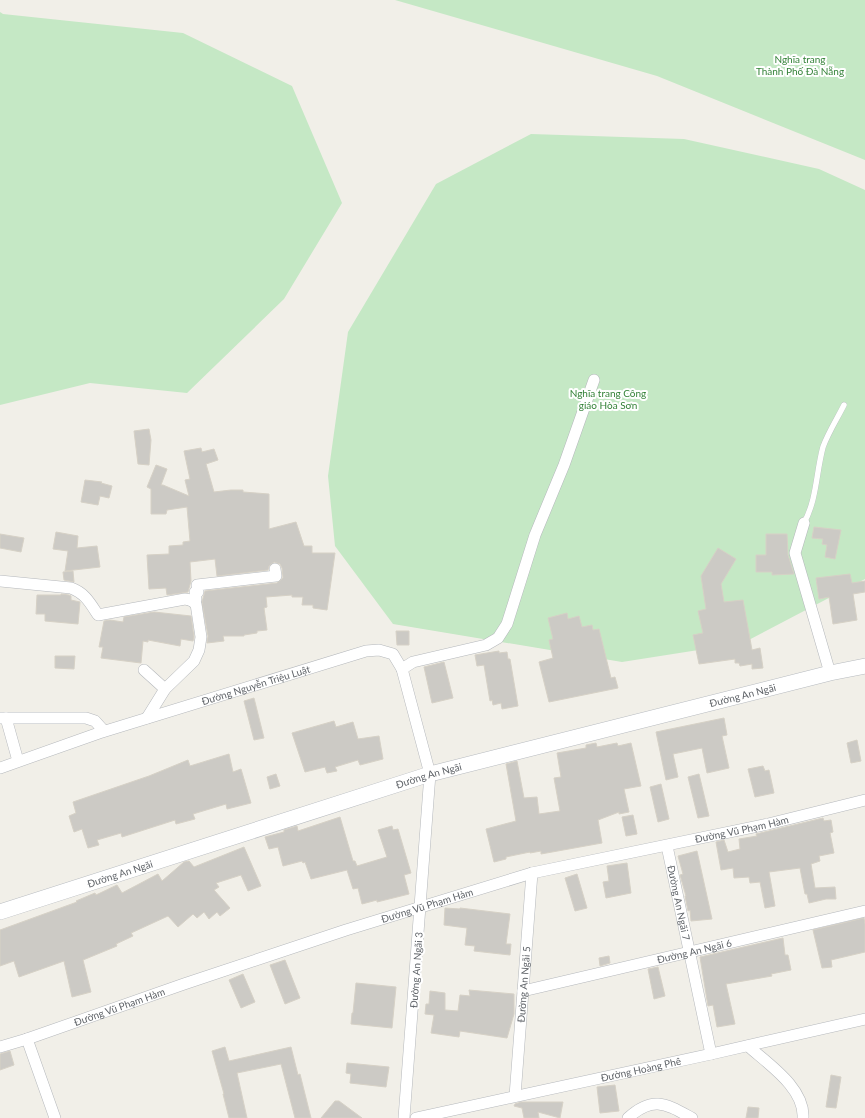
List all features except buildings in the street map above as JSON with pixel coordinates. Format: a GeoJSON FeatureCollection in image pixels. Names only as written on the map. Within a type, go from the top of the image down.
{"type":"FeatureCollection","features":[{"type":"Feature","properties":{"kind":"main road","name":"Đường An Ngãi"},"geometry":{"type":"LineString","coordinates":[[0,912],[430,774],[830,673],[865,666]]}},
{"type":"Feature","properties":{"kind":"street"},"geometry":{"type":"LineString","coordinates":[[402,669],[413,662],[486,645],[498,638],[507,624],[536,535],[564,465],[594,380]]}},
{"type":"Feature","properties":{"kind":"street"},"geometry":{"type":"LineString","coordinates":[[804,523],[795,553],[830,673]]}},
{"type":"Feature","properties":{"kind":"street"},"geometry":{"type":"LineString","coordinates":[[190,600],[196,599],[195,592],[198,592],[197,585],[276,576],[275,569]]}},
{"type":"Feature","properties":{"kind":"street"},"geometry":{"type":"LineString","coordinates":[[0,581],[72,588],[85,595],[98,615],[186,598],[196,604],[201,637],[199,650],[194,661],[165,689],[147,718]]}},
{"type":"Feature","properties":{"kind":"street","name":"Đường Nguyễn Triệu Luật"},"geometry":{"type":"LineString","coordinates":[[0,768],[104,731],[366,651],[378,650],[393,654],[402,669],[430,774]]}},
{"type":"Feature","properties":{"kind":"street"},"geometry":{"type":"LineString","coordinates":[[144,670],[165,689]]}},
{"type":"Feature","properties":{"kind":"street"},"geometry":{"type":"LineString","coordinates":[[18,761],[3,718],[86,718],[95,721],[104,731]]}},
{"type":"Feature","properties":{"kind":"street","name":"Đường An Ngãi 3"},"geometry":{"type":"LineString","coordinates":[[404,1118],[430,774]]}},
{"type":"Feature","properties":{"kind":"street","name":"Đường Vũ Phạm Hàm"},"geometry":{"type":"LineString","coordinates":[[0,1047],[28,1039],[184,984],[421,907],[532,873],[768,824],[865,800]]}},
{"type":"Feature","properties":{"kind":"street","name":"Đường An Ngãi 7"},"geometry":{"type":"LineString","coordinates":[[667,846],[711,1054]]}},
{"type":"Feature","properties":{"kind":"street","name":"Đường An Ngãi 5"},"geometry":{"type":"LineString","coordinates":[[515,1096],[532,873]]}},
{"type":"Feature","properties":{"kind":"street","name":"Đường An Ngãi 6"},"geometry":{"type":"LineString","coordinates":[[523,991],[865,911]]}},
{"type":"Feature","properties":{"kind":"street","name":"Đường Hoàng Phê"},"geometry":{"type":"LineString","coordinates":[[416,1118],[865,1019]]}},
{"type":"Feature","properties":{"kind":"street"},"geometry":{"type":"LineString","coordinates":[[28,1039],[55,1118]]}},
{"type":"Feature","properties":{"kind":"street"},"geometry":{"type":"LineString","coordinates":[[748,1046],[790,1084],[798,1095],[802,1105],[803,1118]]}},
{"type":"Feature","properties":{"kind":"street"},"geometry":{"type":"LineString","coordinates":[[628,1118],[644,1106],[654,1103],[672,1107],[692,1118]]}},
{"type":"Feature","properties":{"kind":"lane"},"geometry":{"type":"LineString","coordinates":[[804,523],[812,505],[818,467],[824,445],[844,405]]}},
{"type":"Feature","properties":{"kind":"green space","name":"Nghĩa trang Thành Phố Đà Nẵng"},"geometry":{"type":"Polygon","coordinates":[[[395,0],[865,0],[865,160],[657,76],[395,0]]]}},
{"type":"Feature","properties":{"kind":"green space"},"geometry":{"type":"Polygon","coordinates":[[[0,12],[3,14],[183,33],[292,86],[342,203],[284,299],[187,393],[90,383],[0,405],[0,12]]]}},
{"type":"Feature","properties":{"kind":"green space","name":"Nghĩa trang Công giáo Hòa Sơn"},"geometry":{"type":"Polygon","coordinates":[[[531,134],[684,139],[819,169],[865,190],[865,579],[743,643],[622,662],[393,624],[335,546],[328,476],[348,332],[436,184],[531,134]]]}}]}
